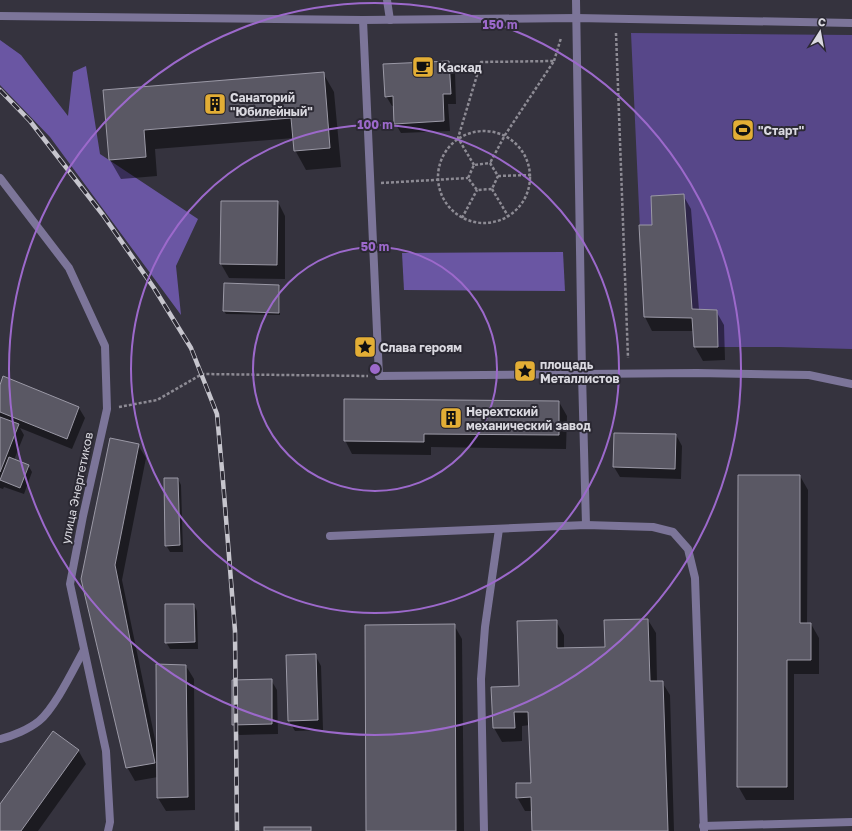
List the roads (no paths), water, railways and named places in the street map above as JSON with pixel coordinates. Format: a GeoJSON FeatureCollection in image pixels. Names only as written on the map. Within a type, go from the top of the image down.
{"type":"FeatureCollection","features":[{"type":"Feature","properties":{"kind":"street"},"geometry":{"type":"LineString","coordinates":[[387,0],[390,20]]}},
{"type":"Feature","properties":{"kind":"street"},"geometry":{"type":"LineString","coordinates":[[576,0],[586,525]]}},
{"type":"Feature","properties":{"kind":"street"},"geometry":{"type":"LineString","coordinates":[[0,16],[363,20],[576,18],[852,23]]}},
{"type":"Feature","properties":{"kind":"street"},"geometry":{"type":"LineString","coordinates":[[363,20],[380,376],[697,373],[809,375],[852,384]]}},
{"type":"Feature","properties":{"kind":"street","name":"улица Энергетиков"},"geometry":{"type":"LineString","coordinates":[[0,178],[69,268],[105,346],[107,409],[83,516],[70,584],[106,751],[110,822],[108,831]]}},
{"type":"Feature","properties":{"kind":"street"},"geometry":{"type":"LineString","coordinates":[[330,536],[586,525],[653,527],[673,532],[688,549],[695,578],[704,828],[852,822]]}},
{"type":"Feature","properties":{"kind":"street"},"geometry":{"type":"LineString","coordinates":[[484,831],[481,679],[485,627],[499,529]]}},
{"type":"Feature","properties":{"kind":"street"},"geometry":{"type":"LineString","coordinates":[[0,739],[26,729],[40,720],[54,703],[84,650]]}},
{"type":"Feature","properties":{"kind":"railway"},"geometry":{"type":"LineString","coordinates":[[0,90],[30,121],[103,215],[154,288],[191,348],[217,414],[235,631],[237,831]]}},
{"type":"Feature","properties":{"kind":"place","name":"Каскад"},"geometry":{"type":"Point","coordinates":[423,67]}},
{"type":"Feature","properties":{"kind":"place","name":"Санаторий \"Юбилейный\""},"geometry":{"type":"Point","coordinates":[215,104]}},
{"type":"Feature","properties":{"kind":"place","name":"\"Старт\""},"geometry":{"type":"Point","coordinates":[743,130]}},
{"type":"Feature","properties":{"kind":"place","name":"Слава героям"},"geometry":{"type":"Point","coordinates":[365,347]}},
{"type":"Feature","properties":{"kind":"place","name":"площадь Металлистов"},"geometry":{"type":"Point","coordinates":[525,371]}},
{"type":"Feature","properties":{"kind":"place","name":"Нерехтский механический завод"},"geometry":{"type":"Point","coordinates":[451,418]}}]}
